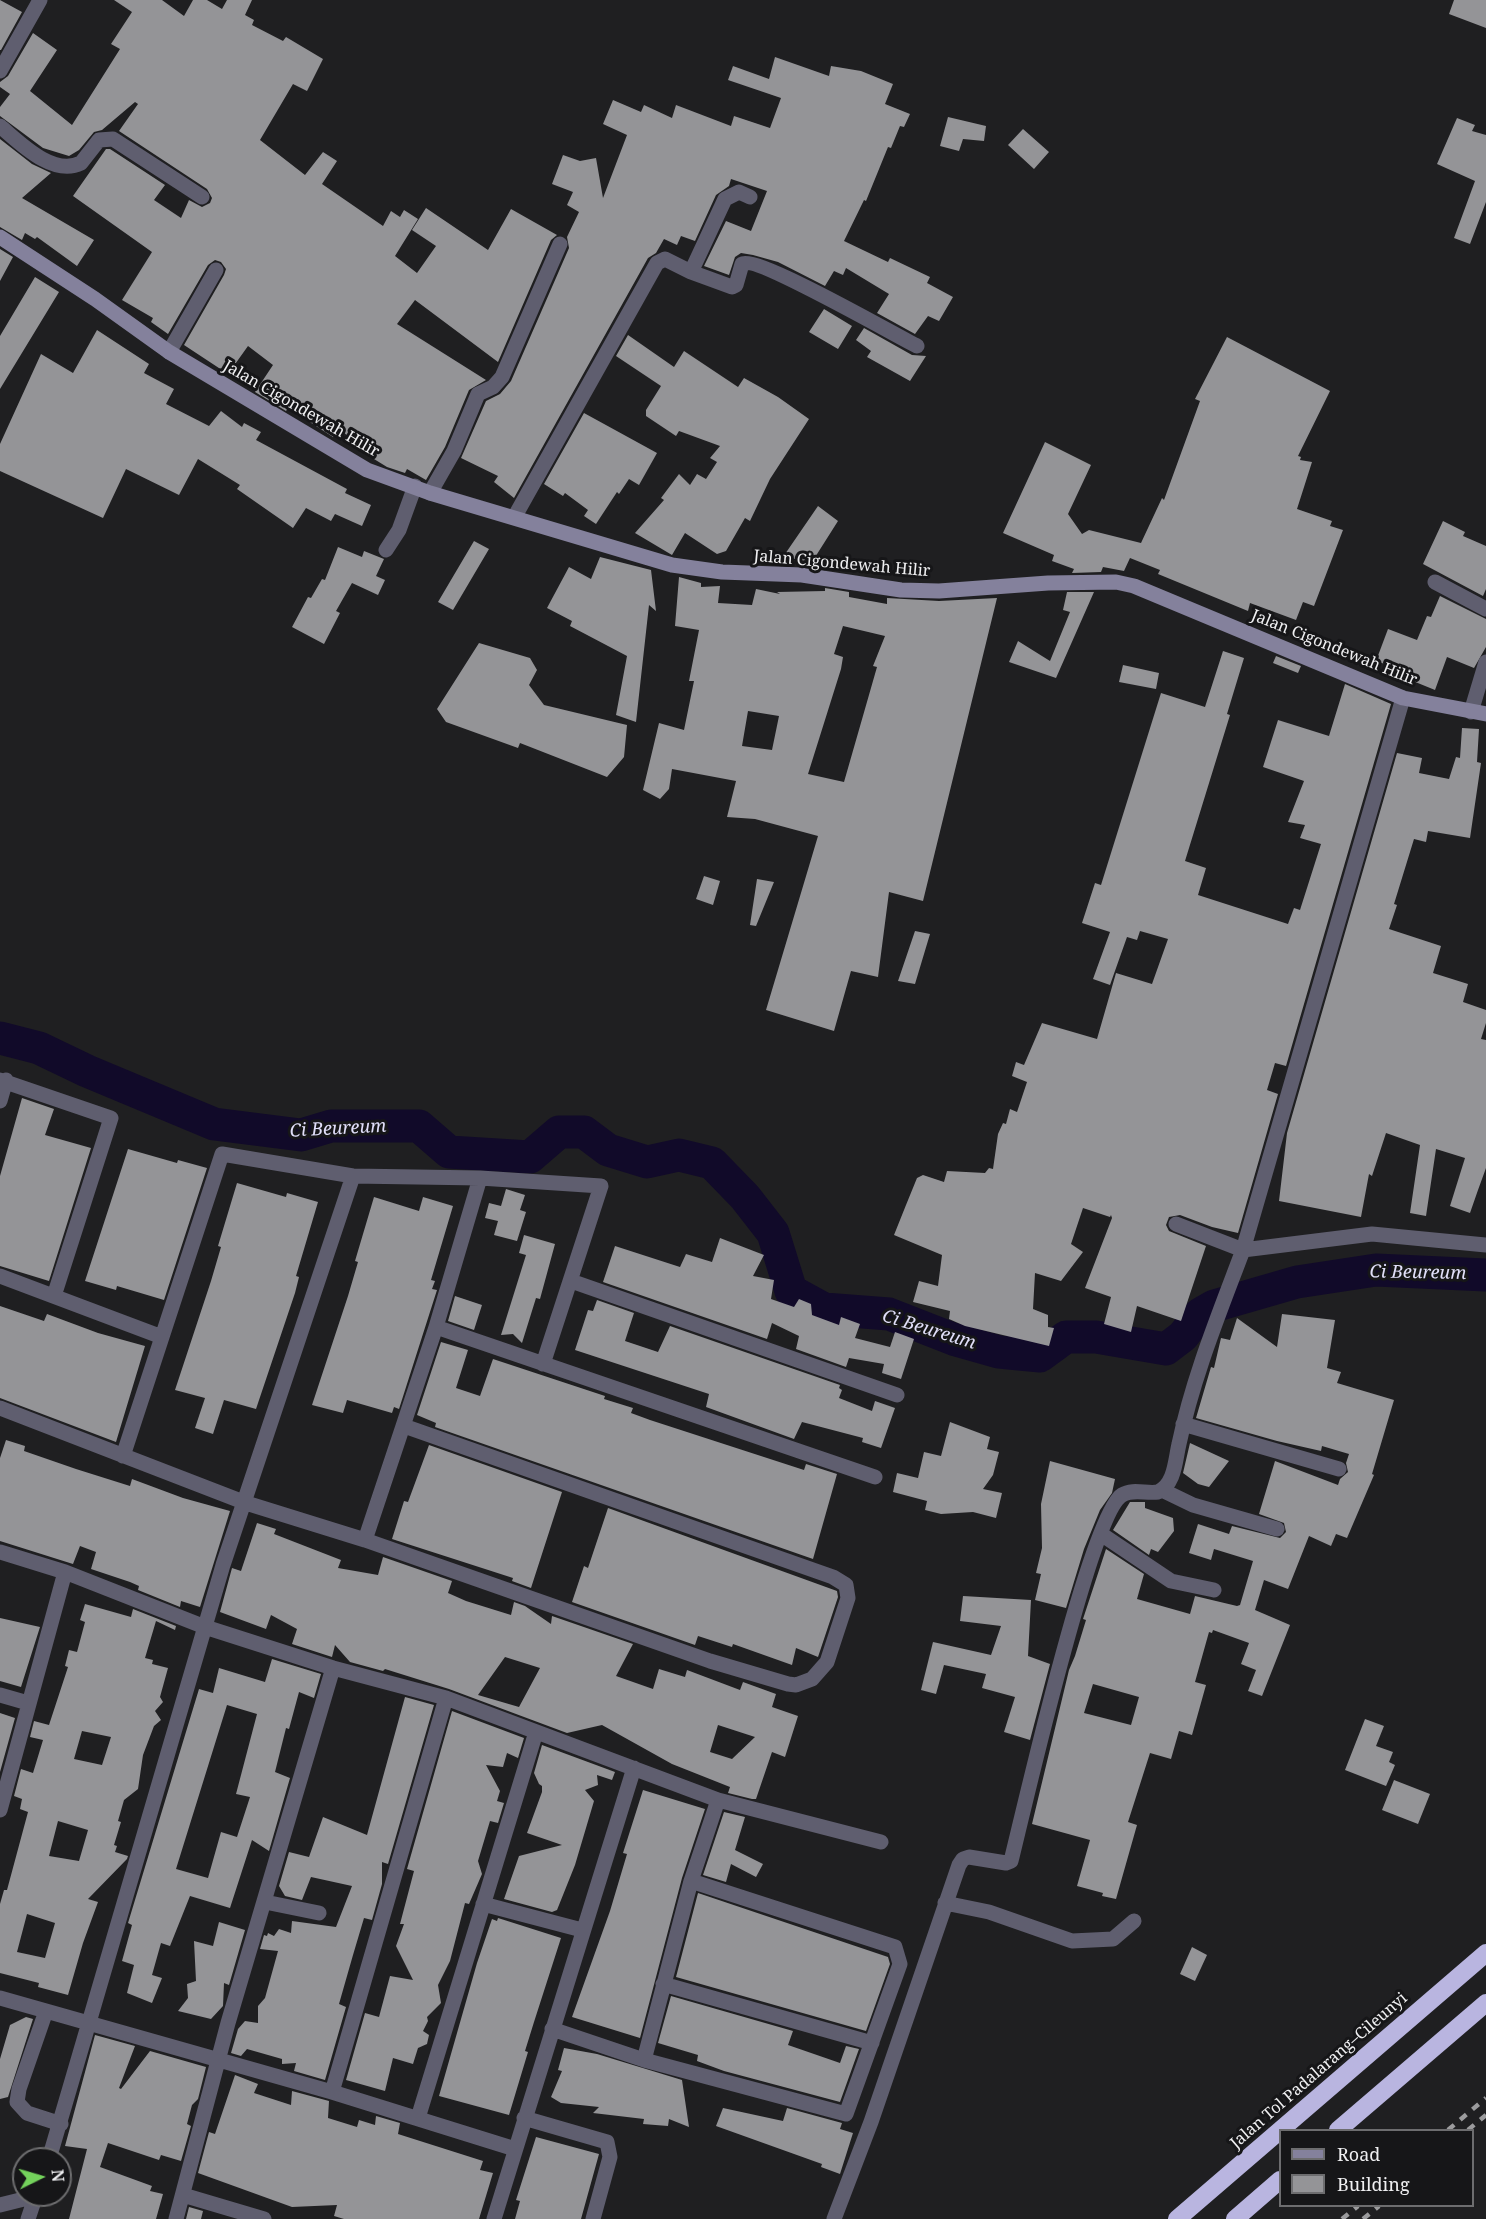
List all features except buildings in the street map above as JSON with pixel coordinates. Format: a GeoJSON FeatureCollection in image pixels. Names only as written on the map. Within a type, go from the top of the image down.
{"type":"FeatureCollection","features":[{"type":"Feature","properties":{"kind":"highway","name":"Jalan Tol Padalarang–Cileunyi"},"geometry":{"type":"LineString","coordinates":[[1282,2129],[1486,1953]]}},
{"type":"Feature","properties":{"kind":"highway"},"geometry":{"type":"LineString","coordinates":[[1339,2129],[1486,2003]]}},
{"type":"Feature","properties":{"kind":"highway","name":"Jalan Tol Padalarang–Cileunyi"},"geometry":{"type":"LineString","coordinates":[[1178,2219],[1279,2132]]}},
{"type":"Feature","properties":{"kind":"highway"},"geometry":{"type":"LineString","coordinates":[[1235,2219],[1279,2182]]}},
{"type":"Feature","properties":{"kind":"street"},"geometry":{"type":"LineString","coordinates":[[0,71],[40,0]]}},
{"type":"Feature","properties":{"kind":"street"},"geometry":{"type":"LineString","coordinates":[[0,126],[32,153],[64,167],[81,164],[99,140],[113,139],[202,197]]}},
{"type":"Feature","properties":{"kind":"street"},"geometry":{"type":"LineString","coordinates":[[691,272],[725,199],[739,192],[750,196]]}},
{"type":"Feature","properties":{"kind":"street","name":"Jalan Cigondewah Hilir"},"geometry":{"type":"LineString","coordinates":[[0,237],[95,299],[168,352],[367,470],[430,493],[515,516],[672,565],[723,572],[802,575],[873,587],[939,591],[1027,584],[1125,584],[1215,618],[1403,698],[1479,713]]}},
{"type":"Feature","properties":{"kind":"street"},"geometry":{"type":"LineString","coordinates":[[430,493],[454,451],[478,394],[493,387],[502,377],[560,244]]}},
{"type":"Feature","properties":{"kind":"street"},"geometry":{"type":"LineString","coordinates":[[515,516],[657,263],[665,260],[732,287],[736,285],[742,264],[751,263],[785,276],[917,346]]}},
{"type":"Feature","properties":{"kind":"street"},"geometry":{"type":"LineString","coordinates":[[168,352],[216,270]]}},
{"type":"Feature","properties":{"kind":"street"},"geometry":{"type":"LineString","coordinates":[[386,550],[399,530],[415,486]]}},
{"type":"Feature","properties":{"kind":"street"},"geometry":{"type":"LineString","coordinates":[[1435,582],[1486,609]]}},
{"type":"Feature","properties":{"kind":"street"},"geometry":{"type":"LineString","coordinates":[[1479,713],[1486,662]]}},
{"type":"Feature","properties":{"kind":"street"},"geometry":{"type":"LineString","coordinates":[[1162,1490],[1171,1479],[1183,1424],[1211,1333],[1243,1250],[1403,698]]}},
{"type":"Feature","properties":{"kind":"street"},"geometry":{"type":"LineString","coordinates":[[0,1101],[3,1080],[111,1118],[54,1296]]}},
{"type":"Feature","properties":{"kind":"street"},"geometry":{"type":"LineString","coordinates":[[123,1456],[222,1154],[353,1176],[480,1178],[601,1186],[543,1364]]}},
{"type":"Feature","properties":{"kind":"street"},"geometry":{"type":"LineString","coordinates":[[53,2147],[205,1627],[353,1176]]}},
{"type":"Feature","properties":{"kind":"street"},"geometry":{"type":"LineString","coordinates":[[365,1540],[436,1327],[480,1178]]}},
{"type":"Feature","properties":{"kind":"street"},"geometry":{"type":"LineString","coordinates":[[1176,1224],[1243,1250],[1372,1234],[1486,1245]]}},
{"type":"Feature","properties":{"kind":"street"},"geometry":{"type":"LineString","coordinates":[[0,1276],[162,1338]]}},
{"type":"Feature","properties":{"kind":"street"},"geometry":{"type":"LineString","coordinates":[[571,1281],[897,1395]]}},
{"type":"Feature","properties":{"kind":"street"},"geometry":{"type":"LineString","coordinates":[[436,1327],[874,1477]]}},
{"type":"Feature","properties":{"kind":"street"},"geometry":{"type":"LineString","coordinates":[[0,1408],[246,1503],[365,1540],[710,1661],[796,1685],[812,1679],[827,1662],[848,1590],[846,1585],[833,1577],[404,1426]]}},
{"type":"Feature","properties":{"kind":"street"},"geometry":{"type":"LineString","coordinates":[[1183,1424],[1339,1469]]}},
{"type":"Feature","properties":{"kind":"street"},"geometry":{"type":"LineString","coordinates":[[834,2219],[871,2122],[945,1902],[963,1859],[1006,1863],[1011,1861],[1073,1617],[1113,1504],[1122,1495],[1162,1490],[1193,1505],[1277,1529]]}},
{"type":"Feature","properties":{"kind":"street"},"geometry":{"type":"LineString","coordinates":[[1101,1534],[1171,1581],[1214,1590]]}},
{"type":"Feature","properties":{"kind":"street"},"geometry":{"type":"LineString","coordinates":[[0,1552],[65,1572],[205,1627],[333,1668],[446,1698],[718,1800],[881,1842]]}},
{"type":"Feature","properties":{"kind":"street"},"geometry":{"type":"LineString","coordinates":[[0,1810],[65,1572]]}},
{"type":"Feature","properties":{"kind":"street"},"geometry":{"type":"LineString","coordinates":[[176,2219],[219,2059],[333,1668]]}},
{"type":"Feature","properties":{"kind":"street"},"geometry":{"type":"LineString","coordinates":[[0,1695],[28,1703]]}},
{"type":"Feature","properties":{"kind":"street"},"geometry":{"type":"LineString","coordinates":[[332,2091],[446,1698]]}},
{"type":"Feature","properties":{"kind":"street"},"geometry":{"type":"LineString","coordinates":[[418,2118],[536,1732]]}},
{"type":"Feature","properties":{"kind":"street"},"geometry":{"type":"LineString","coordinates":[[494,2219],[634,1768]]}},
{"type":"Feature","properties":{"kind":"street"},"geometry":{"type":"LineString","coordinates":[[644,2060],[691,1881],[718,1800]]}},
{"type":"Feature","properties":{"kind":"street"},"geometry":{"type":"LineString","coordinates":[[691,1881],[895,1947],[900,1964],[846,2114]]}},
{"type":"Feature","properties":{"kind":"street"},"geometry":{"type":"LineString","coordinates":[[265,1902],[319,1913]]}},
{"type":"Feature","properties":{"kind":"street"},"geometry":{"type":"LineString","coordinates":[[945,1902],[989,1912],[1072,1941],[1113,1939],[1134,1921]]}},
{"type":"Feature","properties":{"kind":"street"},"geometry":{"type":"LineString","coordinates":[[483,1904],[582,1930]]}},
{"type":"Feature","properties":{"kind":"street"},"geometry":{"type":"LineString","coordinates":[[663,1984],[872,2043]]}},
{"type":"Feature","properties":{"kind":"street"},"geometry":{"type":"LineString","coordinates":[[0,1998],[332,2091],[514,2149]]}},
{"type":"Feature","properties":{"kind":"street"},"geometry":{"type":"LineString","coordinates":[[46,2011],[17,2102],[27,2113],[61,2124]]}},
{"type":"Feature","properties":{"kind":"street"},"geometry":{"type":"LineString","coordinates":[[552,2029],[644,2060],[871,2122]]}},
{"type":"Feature","properties":{"kind":"street"},"geometry":{"type":"LineString","coordinates":[[524,2118],[607,2142],[610,2157],[593,2219]]}},
{"type":"Feature","properties":{"kind":"street"},"geometry":{"type":"LineString","coordinates":[[183,2195],[264,2219]]}},
{"type":"Feature","properties":{"kind":"waterway","name":"Ci Beureum"},"geometry":{"type":"LineString","coordinates":[[0,1038],[39,1048],[87,1071],[214,1124],[301,1135],[331,1126],[419,1126],[449,1152],[530,1157],[559,1132],[584,1132],[608,1150],[647,1162],[679,1155],[712,1163],[745,1197],[773,1233],[791,1291],[824,1309],[889,1314],[953,1339],[999,1352],[1040,1356],[1066,1337],[1096,1337],[1166,1349],[1183,1336],[1200,1314],[1214,1306],[1297,1282],[1376,1270],[1486,1275]]}},
{"type":"Feature","properties":{"kind":"railway"},"geometry":{"type":"LineString","coordinates":[[1449,2129],[1486,2098]]}},
{"type":"Feature","properties":{"kind":"railway"},"geometry":{"type":"LineString","coordinates":[[1469,2129],[1486,2115]]}},
{"type":"Feature","properties":{"kind":"railway"},"geometry":{"type":"LineString","coordinates":[[1342,2219],[1357,2207]]}},
{"type":"Feature","properties":{"kind":"railway"},"geometry":{"type":"LineString","coordinates":[[1363,2219],[1378,2207]]}}]}
